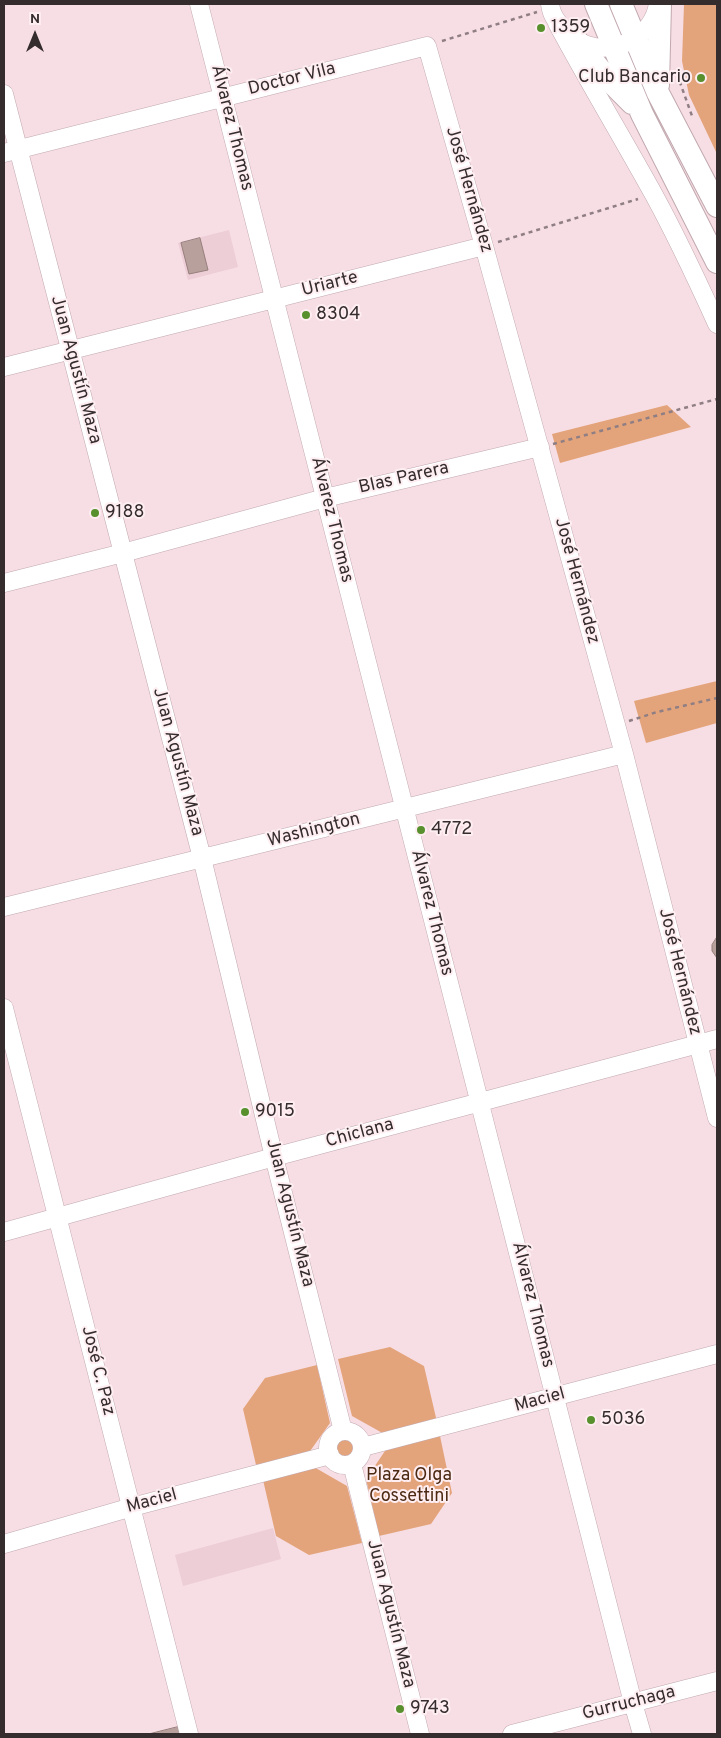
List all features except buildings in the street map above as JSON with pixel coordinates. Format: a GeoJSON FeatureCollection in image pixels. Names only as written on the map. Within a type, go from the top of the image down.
{"type":"FeatureCollection","features":[{"type":"Feature","properties":{"kind":"main road"},"geometry":{"type":"LineString","coordinates":[[596,4],[642,114],[717,262]]}},
{"type":"Feature","properties":{"kind":"main road"},"geometry":{"type":"LineString","coordinates":[[621,4],[658,94],[717,206]]}},
{"type":"Feature","properties":{"kind":"main road"},"geometry":{"type":"LineString","coordinates":[[658,94],[659,4]]}},
{"type":"Feature","properties":{"kind":"main road"},"geometry":{"type":"LineString","coordinates":[[576,40],[605,76],[642,114]]}},
{"type":"Feature","properties":{"kind":"street","name":"Álvarez Thomas"},"geometry":{"type":"LineString","coordinates":[[199,4],[642,1734]]}},
{"type":"Feature","properties":{"kind":"street"},"geometry":{"type":"LineString","coordinates":[[552,12],[576,40],[588,46],[601,48],[614,47],[636,38],[649,26],[659,4]]}},
{"type":"Feature","properties":{"kind":"street"},"geometry":{"type":"LineString","coordinates":[[552,12],[592,88],[654,195],[684,252],[717,324]]}},
{"type":"Feature","properties":{"kind":"street","name":"Doctor Vila"},"geometry":{"type":"LineString","coordinates":[[11,151],[427,46]]}},
{"type":"Feature","properties":{"kind":"street","name":"José Hernández"},"geometry":{"type":"LineString","coordinates":[[427,46],[624,754],[717,1118]]}},
{"type":"Feature","properties":{"kind":"street","name":"Juan Agustín Maza"},"geometry":{"type":"LineString","coordinates":[[4,94],[11,151],[70,350],[123,553],[202,858],[274,1157],[343,1431]]}},
{"type":"Feature","properties":{"kind":"street","name":"Uriarte"},"geometry":{"type":"LineString","coordinates":[[4,367],[484,246]]}},
{"type":"Feature","properties":{"kind":"street","name":"Blas Parera"},"geometry":{"type":"LineString","coordinates":[[4,583],[325,498],[540,447]]}},
{"type":"Feature","properties":{"kind":"street","name":"Washington"},"geometry":{"type":"LineString","coordinates":[[4,907],[624,754]]}},
{"type":"Feature","properties":{"kind":"street","name":"José C. Paz"},"geometry":{"type":"LineString","coordinates":[[4,1008],[188,1734]]}},
{"type":"Feature","properties":{"kind":"street","name":"Chiclana"},"geometry":{"type":"LineString","coordinates":[[4,1232],[274,1157],[717,1039]]}},
{"type":"Feature","properties":{"kind":"street","name":"Maciel"},"geometry":{"type":"LineString","coordinates":[[362,1447],[717,1354]]}},
{"type":"Feature","properties":{"kind":"street"},"geometry":{"type":"LineString","coordinates":[[343,1431],[358,1437],[362,1447],[359,1459],[345,1466],[333,1461],[328,1449],[329,1443],[337,1433],[343,1431]]}},
{"type":"Feature","properties":{"kind":"street","name":"Maciel"},"geometry":{"type":"LineString","coordinates":[[4,1544],[132,1507],[330,1455]]}},
{"type":"Feature","properties":{"kind":"street","name":"Juan Agustín Maza"},"geometry":{"type":"LineString","coordinates":[[352,1464],[420,1734]]}},
{"type":"Feature","properties":{"kind":"street","name":"Gurruchaga"},"geometry":{"type":"LineString","coordinates":[[512,1734],[717,1681]]}},
{"type":"Feature","properties":{"kind":"path"},"geometry":{"type":"LineString","coordinates":[[427,46],[552,12]]}},
{"type":"Feature","properties":{"kind":"path"},"geometry":{"type":"LineString","coordinates":[[676,68],[692,116]]}},
{"type":"Feature","properties":{"kind":"path"},"geometry":{"type":"LineString","coordinates":[[484,246],[654,195]]}},
{"type":"Feature","properties":{"kind":"path"},"geometry":{"type":"LineString","coordinates":[[540,447],[717,399]]}},
{"type":"Feature","properties":{"kind":"path"},"geometry":{"type":"LineString","coordinates":[[616,725],[656,712],[717,698]]}},
{"type":"Feature","properties":{"kind":"shaded area"},"geometry":{"type":"Polygon","coordinates":[[[229,230],[238,267],[188,280],[178,243],[229,230]]]}},
{"type":"Feature","properties":{"kind":"shaded area"},"geometry":{"type":"Polygon","coordinates":[[[273,1528],[281,1559],[183,1586],[175,1555],[273,1528]]]}},
{"type":"Feature","properties":{"kind":"green space","name":"Club Bancario"},"geometry":{"type":"Polygon","coordinates":[[[684,4],[717,4],[717,154],[689,95],[682,61],[684,4]]]}},
{"type":"Feature","properties":{"kind":"green space"},"geometry":{"type":"Polygon","coordinates":[[[667,405],[691,427],[560,463],[552,434],[667,405]]]}},
{"type":"Feature","properties":{"kind":"green space"},"geometry":{"type":"Polygon","coordinates":[[[717,681],[717,723],[646,743],[634,701],[717,681]]]}},
{"type":"Feature","properties":{"kind":"green space","name":"Plaza Olga Cossettini"},"geometry":{"type":"Polygon","coordinates":[[[390,1347],[424,1366],[437,1422],[386,1435],[352,1416],[338,1359],[390,1347]]]}},
{"type":"Feature","properties":{"kind":"green space"},"geometry":{"type":"Polygon","coordinates":[[[317,1365],[330,1423],[308,1454],[256,1465],[243,1409],[265,1378],[317,1365]]]}},
{"type":"Feature","properties":{"kind":"green space","name":"Plaza Olga Cossettini"},"geometry":{"type":"Polygon","coordinates":[[[440,1436],[452,1493],[431,1524],[379,1536],[366,1479],[387,1448],[440,1436]]]}},
{"type":"Feature","properties":{"kind":"green space","name":"Plaza Olga Cossettini"},"geometry":{"type":"Polygon","coordinates":[[[345,1438],[353,1441],[356,1449],[353,1457],[345,1460],[337,1457],[334,1449],[337,1441],[345,1438]]]}},
{"type":"Feature","properties":{"kind":"green space","name":"Plaza Olga Cossettini"},"geometry":{"type":"Polygon","coordinates":[[[314,1467],[347,1486],[362,1543],[309,1555],[276,1536],[263,1480],[314,1467]]]}},
{"type":"Feature","properties":{"kind":"place","name":"1359"},"geometry":{"type":"Point","coordinates":[541,28]}},
{"type":"Feature","properties":{"kind":"place","name":"Club Bancario"},"geometry":{"type":"Point","coordinates":[701,78]}},
{"type":"Feature","properties":{"kind":"place","name":"8304"},"geometry":{"type":"Point","coordinates":[306,315]}},
{"type":"Feature","properties":{"kind":"place","name":"9188"},"geometry":{"type":"Point","coordinates":[95,513]}},
{"type":"Feature","properties":{"kind":"place","name":"4772"},"geometry":{"type":"Point","coordinates":[421,830]}},
{"type":"Feature","properties":{"kind":"place","name":"9015"},"geometry":{"type":"Point","coordinates":[245,1112]}},
{"type":"Feature","properties":{"kind":"place","name":"5036"},"geometry":{"type":"Point","coordinates":[591,1420]}},
{"type":"Feature","properties":{"kind":"place","name":"9743"},"geometry":{"type":"Point","coordinates":[400,1709]}}]}
